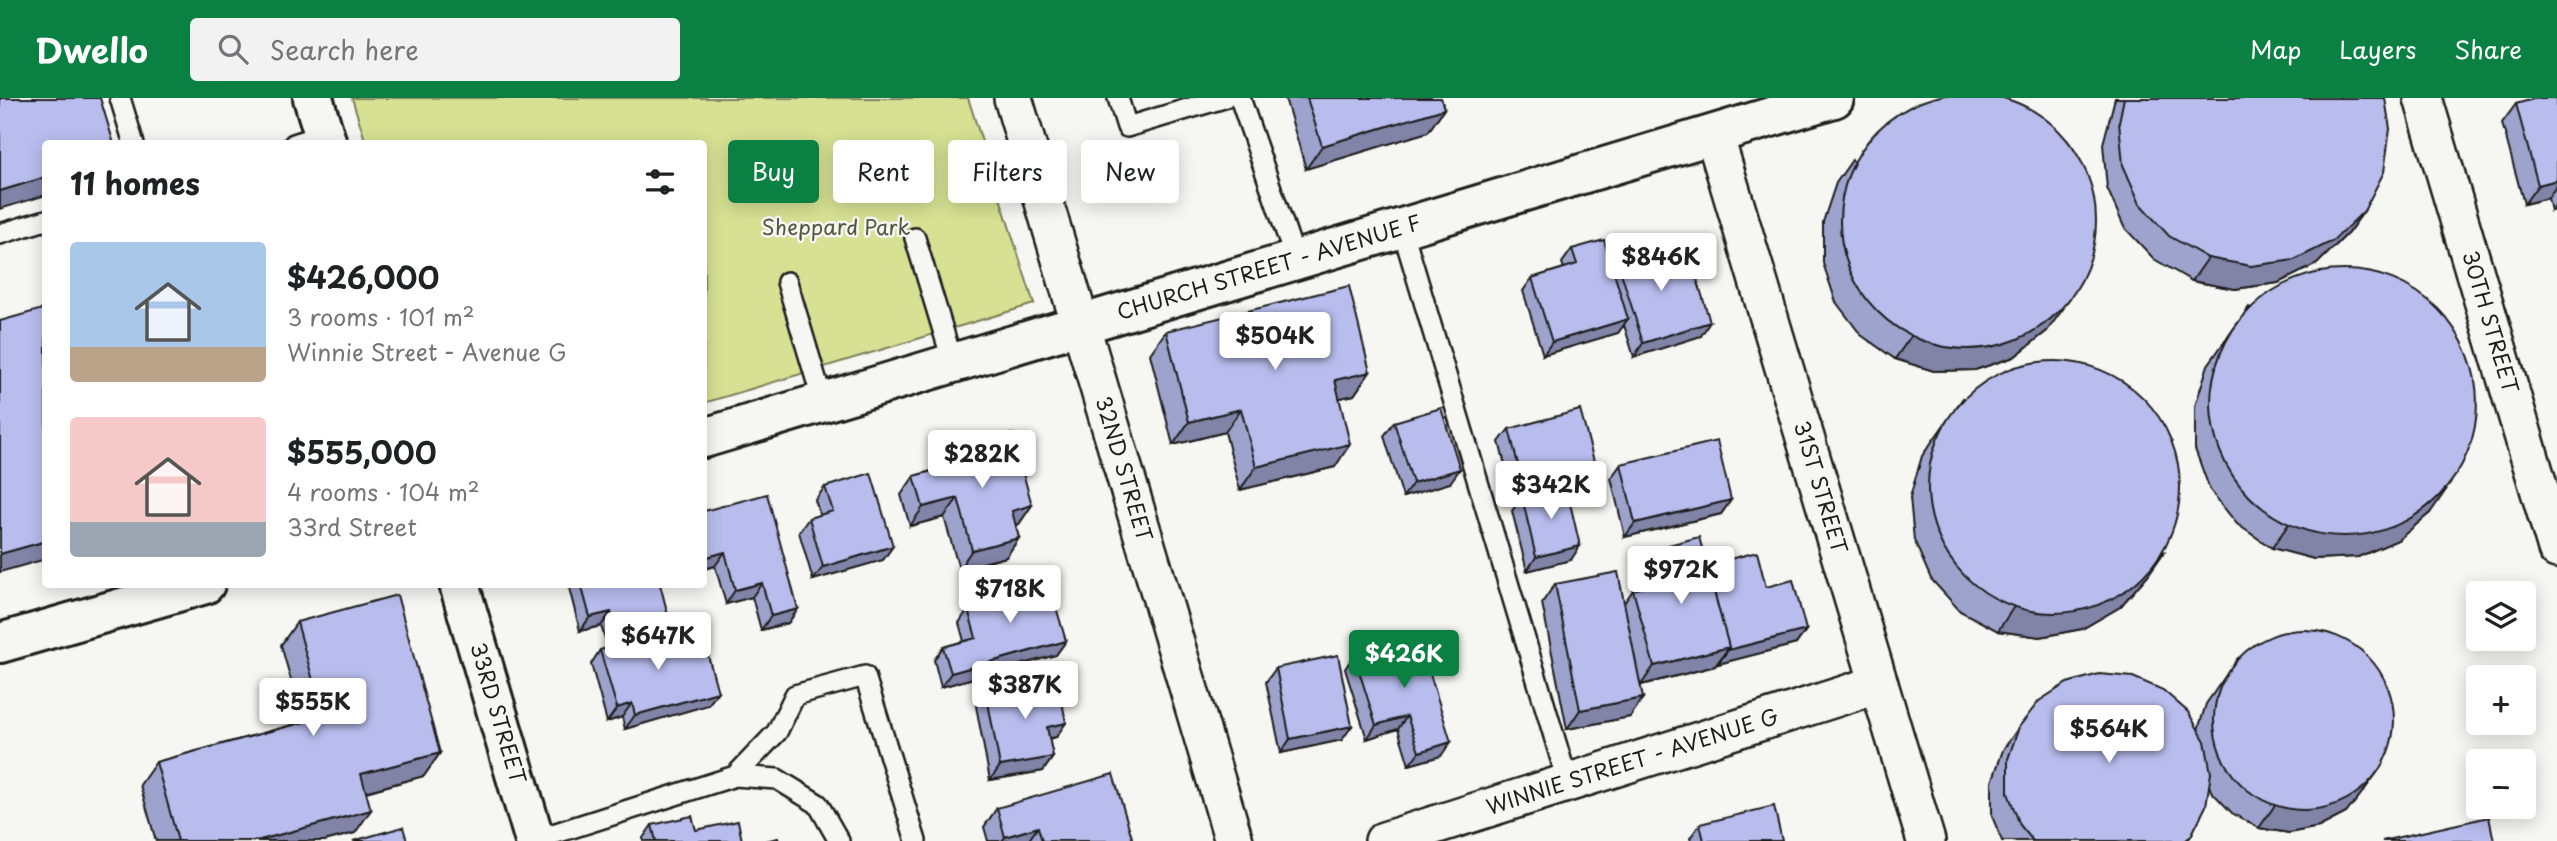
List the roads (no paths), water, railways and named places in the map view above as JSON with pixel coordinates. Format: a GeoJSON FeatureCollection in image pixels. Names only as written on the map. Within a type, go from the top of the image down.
{"type":"FeatureCollection","features":[{"type":"Feature","properties":{"kind":"street"},"geometry":{"type":"LineString","coordinates":[[313,98],[315,140]]}},
{"type":"Feature","properties":{"kind":"street","name":"32ND STREET"},"geometry":{"type":"LineString","coordinates":[[1013,98],[1234,841]]}},
{"type":"Feature","properties":{"kind":"street","name":"CHURCH STREET - AVENUE F"},"geometry":{"type":"LineString","coordinates":[[707,437],[1834,98]]}},
{"type":"Feature","properties":{"kind":"street","name":"30TH STREET"},"geometry":{"type":"LineString","coordinates":[[2423,98],[2557,549]]}},
{"type":"Feature","properties":{"kind":"street","name":"31ST STREET"},"geometry":{"type":"LineString","coordinates":[[1714,134],[1926,841]]}},
{"type":"Feature","properties":{"kind":"street"},"geometry":{"type":"LineString","coordinates":[[0,643],[191,588]]}},
{"type":"Feature","properties":{"kind":"street","name":"33RD STREET"},"geometry":{"type":"LineString","coordinates":[[460,588],[534,840]]}},
{"type":"Feature","properties":{"kind":"street","name":"WINNIE STREET - AVENUE G"},"geometry":{"type":"LineString","coordinates":[[1384,841],[1879,684]]}},
{"type":"Feature","properties":{"kind":"lane"},"geometry":{"type":"LineString","coordinates":[[120,98],[133,140]]}},
{"type":"Feature","properties":{"kind":"lane"},"geometry":{"type":"LineString","coordinates":[[1118,98],[1127,127],[1224,98]]}},
{"type":"Feature","properties":{"kind":"lane"},"geometry":{"type":"LineString","coordinates":[[1240,98],[1296,261]]}},
{"type":"Feature","properties":{"kind":"lane"},"geometry":{"type":"LineString","coordinates":[[0,234],[42,221]]}},
{"type":"Feature","properties":{"kind":"lane"},"geometry":{"type":"LineString","coordinates":[[1402,228],[1568,783]]}},
{"type":"Feature","properties":{"kind":"lane"},"geometry":{"type":"LineString","coordinates":[[915,238],[953,363]]}},
{"type":"Feature","properties":{"kind":"lane"},"geometry":{"type":"LineString","coordinates":[[787,282],[823,402]]}},
{"type":"Feature","properties":{"kind":"lane"},"geometry":{"type":"LineString","coordinates":[[735,776],[777,732],[795,695],[865,677],[916,841]]}},
{"type":"Feature","properties":{"kind":"lane"},"geometry":{"type":"LineString","coordinates":[[534,840],[735,776],[777,779],[818,804],[839,841]]}},
{"type":"Feature","properties":{"kind":"park label","name":"Sheppard Park"},"geometry":{"type":"Point","coordinates":[836,228]}}]}
